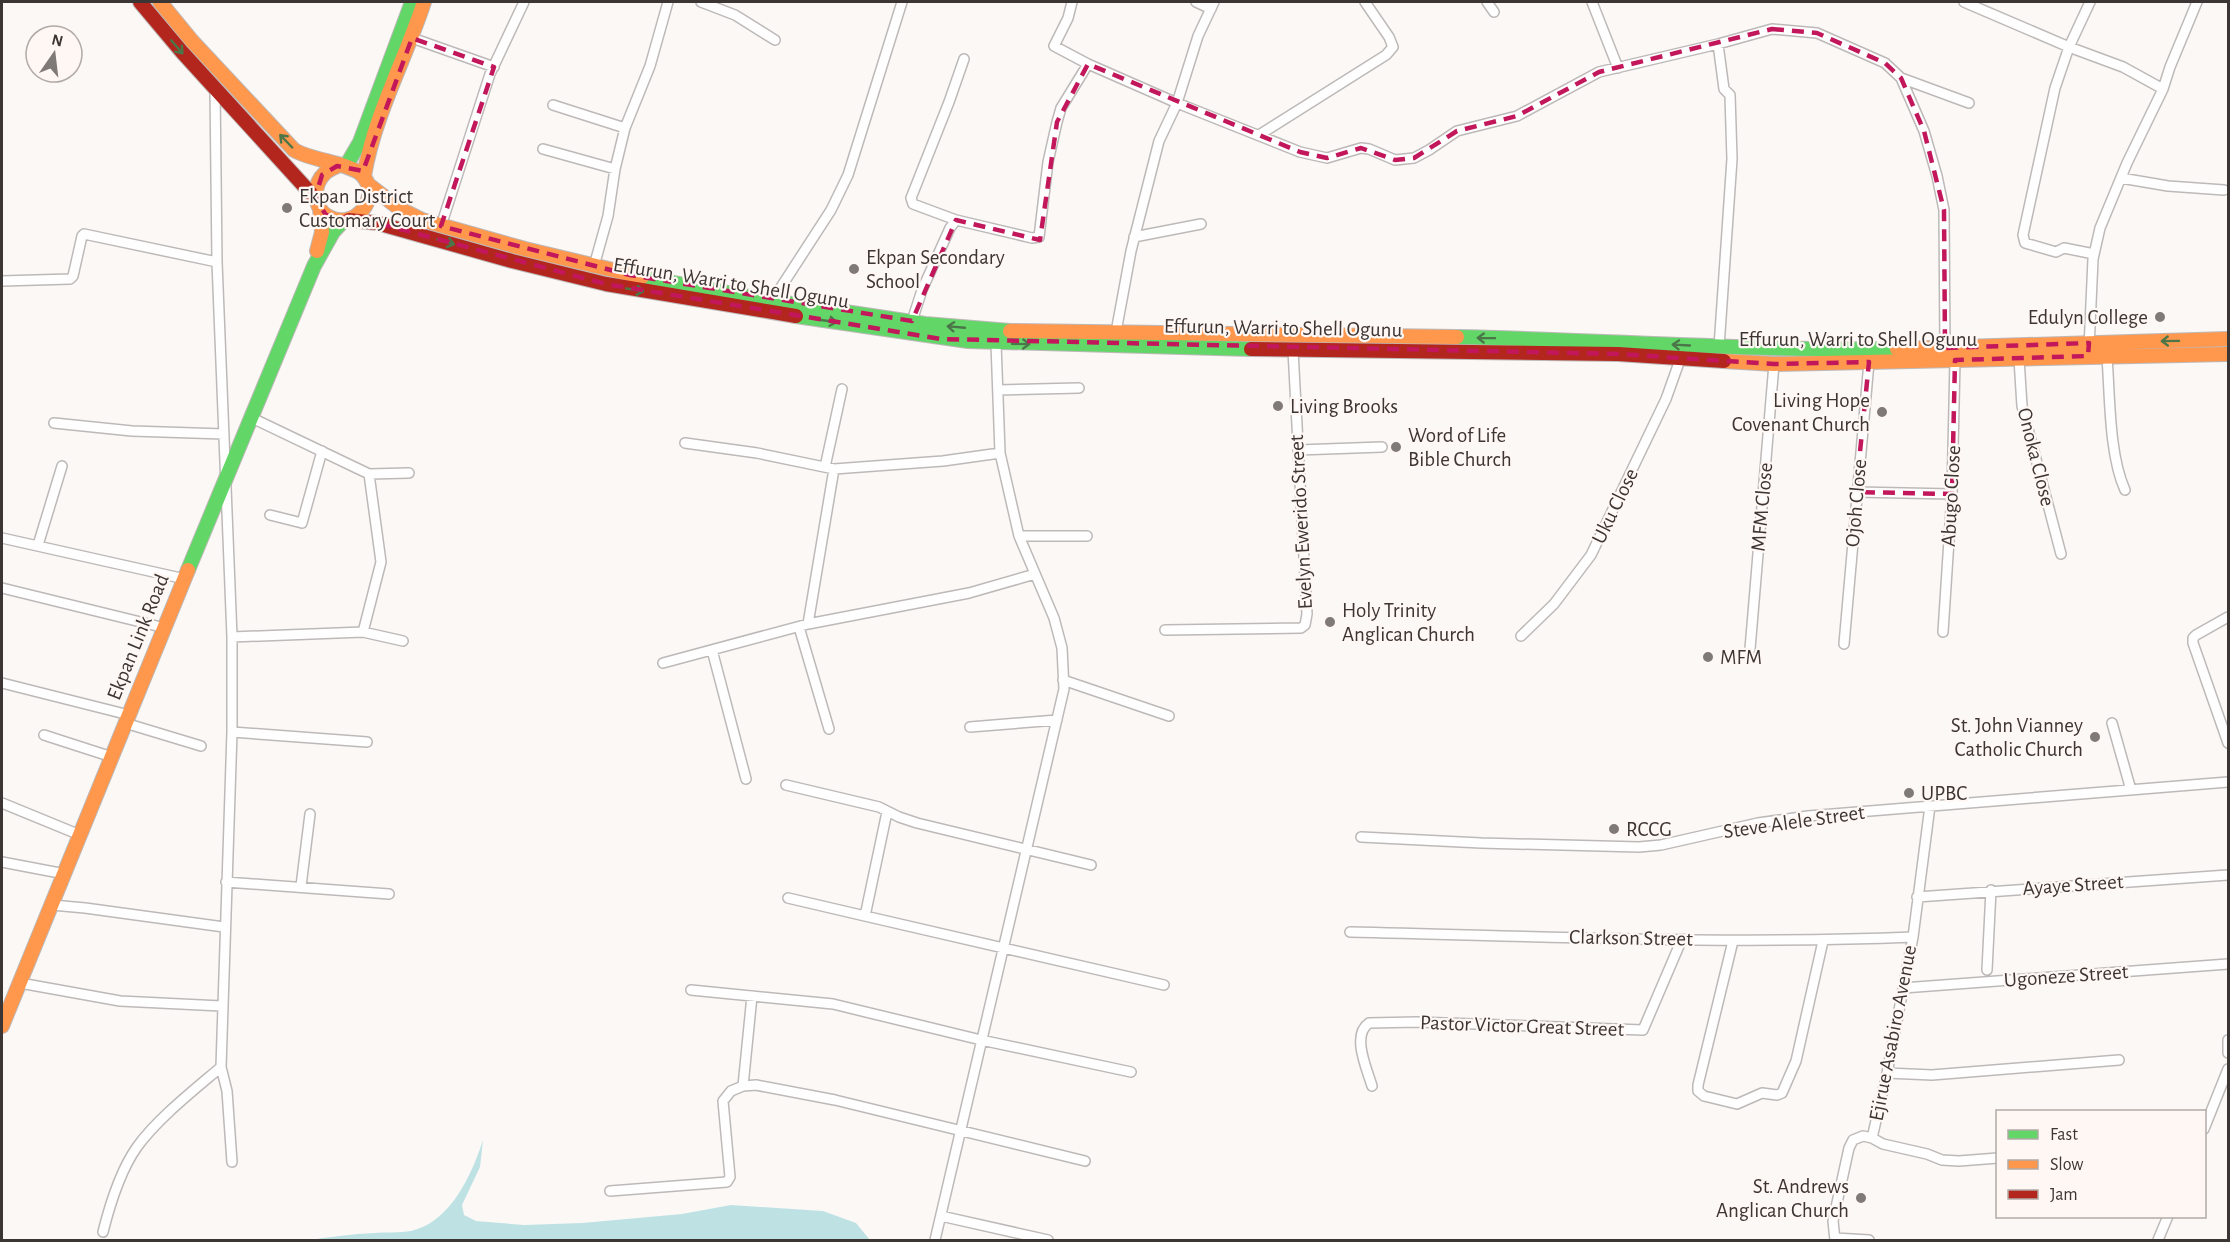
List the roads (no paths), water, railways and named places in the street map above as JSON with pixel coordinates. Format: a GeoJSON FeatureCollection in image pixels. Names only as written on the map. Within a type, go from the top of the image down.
{"type":"FeatureCollection","features":[{"type":"Feature","properties":{"kind":"main road"},"geometry":{"type":"LineString","coordinates":[[140,2],[214,89],[296,174],[317,203],[334,219],[346,220]]}},
{"type":"Feature","properties":{"kind":"main road"},"geometry":{"type":"LineString","coordinates":[[160,2],[204,54],[295,150],[316,162],[356,169],[366,181]]}},
{"type":"Feature","properties":{"kind":"main road"},"geometry":{"type":"LineString","coordinates":[[314,266],[333,232],[346,220],[357,216],[368,203],[364,144],[412,2]]}},
{"type":"Feature","properties":{"kind":"main road"},"geometry":{"type":"LineString","coordinates":[[314,266],[322,232],[315,190],[322,175],[341,166],[364,144],[412,38],[424,2]]}},
{"type":"Feature","properties":{"kind":"main road","name":"Effurun, Warri to Shell Ogunu"},"geometry":{"type":"LineString","coordinates":[[366,181],[400,209],[422,220],[630,275],[772,301],[1001,331],[1335,334],[1587,340],[1810,350],[2089,349],[2107,357],[2229,354]]}},
{"type":"Feature","properties":{"kind":"main road","name":"Effurun, Warri to Shell Ogunu"},"geometry":{"type":"LineString","coordinates":[[346,220],[377,223],[512,261],[606,284],[739,308],[941,339],[996,343],[1618,354],[1774,364],[2019,359],[2089,349],[2229,339]]}},
{"type":"Feature","properties":{"kind":"main road","name":"Ekpan Link Road"},"geometry":{"type":"LineString","coordinates":[[2,1026],[250,417],[314,266]]}},
{"type":"Feature","properties":{"kind":"main road"},"geometry":{"type":"LineString","coordinates":[[1335,334],[1335,350]]}},
{"type":"Feature","properties":{"kind":"street"},"geometry":{"type":"LineString","coordinates":[[441,226],[494,67],[524,2]]}},
{"type":"Feature","properties":{"kind":"street"},"geometry":{"type":"LineString","coordinates":[[594,266],[608,216],[615,169],[625,128],[650,66],[668,2]]}},
{"type":"Feature","properties":{"kind":"street"},"geometry":{"type":"LineString","coordinates":[[701,2],[735,15],[775,40]]}},
{"type":"Feature","properties":{"kind":"street"},"geometry":{"type":"LineString","coordinates":[[772,301],[831,210],[848,175],[902,2]]}},
{"type":"Feature","properties":{"kind":"street"},"geometry":{"type":"LineString","coordinates":[[1072,2],[1068,18],[1054,46],[1177,104],[1300,152],[1327,158],[1361,148],[1395,160],[1406,160],[1429,150],[1457,131],[1517,116],[1599,72],[1772,29],[1817,33],[1885,63],[1901,78],[1969,103]]}},
{"type":"Feature","properties":{"kind":"street"},"geometry":{"type":"LineString","coordinates":[[1116,332],[1134,237],[1159,141],[1177,104],[1198,36],[1212,5],[1196,2]]}},
{"type":"Feature","properties":{"kind":"street"},"geometry":{"type":"LineString","coordinates":[[1259,135],[1386,55],[1393,47],[1389,37],[1365,2]]}},
{"type":"Feature","properties":{"kind":"street"},"geometry":{"type":"LineString","coordinates":[[1487,2],[1494,12]]}},
{"type":"Feature","properties":{"kind":"street"},"geometry":{"type":"LineString","coordinates":[[1592,2],[1618,68]]}},
{"type":"Feature","properties":{"kind":"street"},"geometry":{"type":"LineString","coordinates":[[1964,2],[2069,47],[2123,67],[2163,89]]}},
{"type":"Feature","properties":{"kind":"street"},"geometry":{"type":"LineString","coordinates":[[1987,11],[1992,2]]}},
{"type":"Feature","properties":{"kind":"street"},"geometry":{"type":"LineString","coordinates":[[2090,2],[2069,47],[2053,97],[2023,234],[2025,243],[2056,252],[2064,248],[2094,254]]}},
{"type":"Feature","properties":{"kind":"street"},"geometry":{"type":"LineString","coordinates":[[2089,349],[2094,254],[2100,228],[2121,177],[2163,89],[2198,2]]}},
{"type":"Feature","properties":{"kind":"street"},"geometry":{"type":"LineString","coordinates":[[412,38],[494,67]]}},
{"type":"Feature","properties":{"kind":"street"},"geometry":{"type":"LineString","coordinates":[[1718,44],[1724,89],[1730,95],[1732,159],[1719,347]]}},
{"type":"Feature","properties":{"kind":"street"},"geometry":{"type":"LineString","coordinates":[[964,59],[911,198],[913,204],[956,220],[1032,238],[1039,237],[1048,162],[1061,108],[1088,64]]}},
{"type":"Feature","properties":{"kind":"street"},"geometry":{"type":"LineString","coordinates":[[1901,78],[1924,131],[1944,210],[1945,348]]}},
{"type":"Feature","properties":{"kind":"street"},"geometry":{"type":"LineString","coordinates":[[214,89],[217,262],[232,637],[232,732],[221,1006],[221,1067],[227,1091],[232,1162]]}},
{"type":"Feature","properties":{"kind":"street"},"geometry":{"type":"LineString","coordinates":[[553,105],[625,128]]}},
{"type":"Feature","properties":{"kind":"street"},"geometry":{"type":"LineString","coordinates":[[543,149],[615,169]]}},
{"type":"Feature","properties":{"kind":"street"},"geometry":{"type":"LineString","coordinates":[[2121,177],[2168,186],[2224,190]]}},
{"type":"Feature","properties":{"kind":"street"},"geometry":{"type":"LineString","coordinates":[[912,321],[922,290],[950,228],[956,220]]}},
{"type":"Feature","properties":{"kind":"street"},"geometry":{"type":"LineString","coordinates":[[1134,237],[1201,224]]}},
{"type":"Feature","properties":{"kind":"street"},"geometry":{"type":"LineString","coordinates":[[2,281],[70,279],[73,276],[84,234],[217,262]]}},
{"type":"Feature","properties":{"kind":"street"},"geometry":{"type":"LineString","coordinates":[[935,1240],[1064,689],[1062,648],[1054,618],[1019,536],[1000,453],[996,343]]}},
{"type":"Feature","properties":{"kind":"street","name":"Evelyn Ewerido Street"},"geometry":{"type":"LineString","coordinates":[[1165,630],[1301,628],[1305,625],[1307,614],[1293,350]]}},
{"type":"Feature","properties":{"kind":"street","name":"Uku Close"},"geometry":{"type":"LineString","coordinates":[[1521,636],[1554,604],[1591,555],[1666,399],[1681,357]]}},
{"type":"Feature","properties":{"kind":"street"},"geometry":{"type":"LineString","coordinates":[[2107,357],[2119,476],[2125,490]]}},
{"type":"Feature","properties":{"kind":"street","name":"Onoka Close"},"geometry":{"type":"LineString","coordinates":[[2019,359],[2022,406],[2061,554]]}},
{"type":"Feature","properties":{"kind":"street","name":"Abugo Close"},"geometry":{"type":"LineString","coordinates":[[1943,632],[1952,494],[1955,360]]}},
{"type":"Feature","properties":{"kind":"street","name":"Ojoh Close"},"geometry":{"type":"LineString","coordinates":[[1844,644],[1869,362]]}},
{"type":"Feature","properties":{"kind":"street","name":"MFM Close"},"geometry":{"type":"LineString","coordinates":[[1750,649],[1774,364]]}},
{"type":"Feature","properties":{"kind":"street"},"geometry":{"type":"LineString","coordinates":[[998,390],[1079,388]]}},
{"type":"Feature","properties":{"kind":"street"},"geometry":{"type":"LineString","coordinates":[[829,729],[804,625],[842,389]]}},
{"type":"Feature","properties":{"kind":"street"},"geometry":{"type":"LineString","coordinates":[[250,417],[369,474],[409,473]]}},
{"type":"Feature","properties":{"kind":"street"},"geometry":{"type":"LineString","coordinates":[[54,423],[132,431],[224,434]]}},
{"type":"Feature","properties":{"kind":"street"},"geometry":{"type":"LineString","coordinates":[[685,443],[757,453],[829,468],[944,461],[1000,453]]}},
{"type":"Feature","properties":{"kind":"street"},"geometry":{"type":"LineString","coordinates":[[1298,450],[1382,447]]}},
{"type":"Feature","properties":{"kind":"street"},"geometry":{"type":"LineString","coordinates":[[270,515],[302,523],[322,451]]}},
{"type":"Feature","properties":{"kind":"street"},"geometry":{"type":"LineString","coordinates":[[38,545],[62,466]]}},
{"type":"Feature","properties":{"kind":"street"},"geometry":{"type":"LineString","coordinates":[[363,632],[381,562],[369,474]]}},
{"type":"Feature","properties":{"kind":"street"},"geometry":{"type":"LineString","coordinates":[[1856,492],[1952,494]]}},
{"type":"Feature","properties":{"kind":"street"},"geometry":{"type":"LineString","coordinates":[[1019,536],[1088,536]]}},
{"type":"Feature","properties":{"kind":"street"},"geometry":{"type":"LineString","coordinates":[[2,538],[185,579]]}},
{"type":"Feature","properties":{"kind":"street"},"geometry":{"type":"LineString","coordinates":[[663,663],[804,625],[969,593],[1035,574]]}},
{"type":"Feature","properties":{"kind":"street"},"geometry":{"type":"LineString","coordinates":[[2,588],[165,628]]}},
{"type":"Feature","properties":{"kind":"street"},"geometry":{"type":"LineString","coordinates":[[2229,617],[2193,638],[2226,727],[2229,743]]}},
{"type":"Feature","properties":{"kind":"street"},"geometry":{"type":"LineString","coordinates":[[232,637],[363,632],[404,641]]}},
{"type":"Feature","properties":{"kind":"street"},"geometry":{"type":"LineString","coordinates":[[712,650],[746,779]]}},
{"type":"Feature","properties":{"kind":"street"},"geometry":{"type":"LineString","coordinates":[[1064,680],[1169,716]]}},
{"type":"Feature","properties":{"kind":"street"},"geometry":{"type":"LineString","coordinates":[[2,683],[127,719],[201,746]]}},
{"type":"Feature","properties":{"kind":"street"},"geometry":{"type":"LineString","coordinates":[[970,727],[1057,720]]}},
{"type":"Feature","properties":{"kind":"street"},"geometry":{"type":"LineString","coordinates":[[2112,723],[2131,790]]}},
{"type":"Feature","properties":{"kind":"street"},"geometry":{"type":"LineString","coordinates":[[232,732],[367,742]]}},
{"type":"Feature","properties":{"kind":"street"},"geometry":{"type":"LineString","coordinates":[[44,735],[112,757]]}},
{"type":"Feature","properties":{"kind":"street","name":"Steve Alele Street"},"geometry":{"type":"LineString","coordinates":[[1361,837],[1639,847],[1661,845],[1758,823],[1930,806],[2229,782]]}},
{"type":"Feature","properties":{"kind":"street"},"geometry":{"type":"LineString","coordinates":[[786,785],[879,807],[918,822],[1091,865]]}},
{"type":"Feature","properties":{"kind":"street"},"geometry":{"type":"LineString","coordinates":[[2,802],[80,835]]}},
{"type":"Feature","properties":{"kind":"street","name":"Ejirue Asabiro Avenue"},"geometry":{"type":"LineString","coordinates":[[1835,1239],[1833,1221],[1849,1148],[1853,1140],[1863,1136],[1872,1138],[1887,1073],[1913,937],[1930,806]]}},
{"type":"Feature","properties":{"kind":"street"},"geometry":{"type":"LineString","coordinates":[[865,916],[887,812]]}},
{"type":"Feature","properties":{"kind":"street"},"geometry":{"type":"LineString","coordinates":[[302,886],[310,814]]}},
{"type":"Feature","properties":{"kind":"street"},"geometry":{"type":"LineString","coordinates":[[2,862],[65,874]]}},
{"type":"Feature","properties":{"kind":"street","name":"Ayaye Street"},"geometry":{"type":"LineString","coordinates":[[1917,897],[2229,875]]}},
{"type":"Feature","properties":{"kind":"street"},"geometry":{"type":"LineString","coordinates":[[226,882],[389,894]]}},
{"type":"Feature","properties":{"kind":"street"},"geometry":{"type":"LineString","coordinates":[[1987,970],[1991,890]]}},
{"type":"Feature","properties":{"kind":"street"},"geometry":{"type":"LineString","coordinates":[[788,898],[1164,985]]}},
{"type":"Feature","properties":{"kind":"street"},"geometry":{"type":"LineString","coordinates":[[52,905],[224,927]]}},
{"type":"Feature","properties":{"kind":"street","name":"Clarkson Street"},"geometry":{"type":"LineString","coordinates":[[1350,932],[1822,941],[1913,937]]}},
{"type":"Feature","properties":{"kind":"street","name":"Pastor Victor Great Street"},"geometry":{"type":"LineString","coordinates":[[1372,1086],[1360,1034],[1364,1026],[1369,1023],[1417,1022],[1643,1030],[1682,939]]}},
{"type":"Feature","properties":{"kind":"street"},"geometry":{"type":"LineString","coordinates":[[1733,940],[1698,1091],[1704,1096],[1737,1104],[1762,1093],[1777,1095],[1782,1093],[1796,1061],[1822,941]]}},
{"type":"Feature","properties":{"kind":"street","name":"Ugoneze Street"},"geometry":{"type":"LineString","coordinates":[[1903,988],[2229,964]]}},
{"type":"Feature","properties":{"kind":"street"},"geometry":{"type":"LineString","coordinates":[[20,983],[120,1001],[221,1006]]}},
{"type":"Feature","properties":{"kind":"street"},"geometry":{"type":"LineString","coordinates":[[691,990],[833,1004],[981,1040],[1131,1072]]}},
{"type":"Feature","properties":{"kind":"street"},"geometry":{"type":"LineString","coordinates":[[743,1086],[752,996]]}},
{"type":"Feature","properties":{"kind":"street"},"geometry":{"type":"LineString","coordinates":[[2229,1040],[2229,1053]]}},
{"type":"Feature","properties":{"kind":"street"},"geometry":{"type":"LineString","coordinates":[[1887,1073],[1932,1075],[2119,1060]]}},
{"type":"Feature","properties":{"kind":"street"},"geometry":{"type":"LineString","coordinates":[[103,1232],[124,1170],[138,1146],[193,1090],[221,1067]]}},
{"type":"Feature","properties":{"kind":"street"},"geometry":{"type":"LineString","coordinates":[[2206,1127],[2229,1069]]}},
{"type":"Feature","properties":{"kind":"street"},"geometry":{"type":"LineString","coordinates":[[610,1191],[727,1182],[730,1177],[723,1101],[731,1091],[743,1086],[756,1085],[835,1100],[1085,1161]]}},
{"type":"Feature","properties":{"kind":"street"},"geometry":{"type":"LineString","coordinates":[[1872,1138],[1883,1144],[1927,1154],[1942,1160],[1996,1158]]}},
{"type":"Feature","properties":{"kind":"street"},"geometry":{"type":"LineString","coordinates":[[940,1216],[1048,1240]]}},
{"type":"Feature","properties":{"kind":"street"},"geometry":{"type":"LineString","coordinates":[[2158,1240],[2167,1218]]}},
{"type":"Feature","properties":{"kind":"street"},"geometry":{"type":"LineString","coordinates":[[1835,1239],[1869,1240]]}},
{"type":"Feature","properties":{"kind":"water"},"geometry":{"type":"Polygon","coordinates":[[[483,1140],[480,1167],[462,1205],[464,1215],[476,1221],[524,1225],[582,1223],[682,1214],[731,1205],[823,1211],[856,1223],[870,1240],[309,1240],[358,1234],[406,1232],[425,1226],[438,1218],[458,1195],[473,1167],[483,1140]]]}},
{"type":"Feature","properties":{"kind":"place","name":"Ekpan District Customary Court"},"geometry":{"type":"Point","coordinates":[287,208]}},
{"type":"Feature","properties":{"kind":"place","name":"Ekpan Secondary School"},"geometry":{"type":"Point","coordinates":[854,269]}},
{"type":"Feature","properties":{"kind":"place","name":"Edulyn College"},"geometry":{"type":"Point","coordinates":[2160,317]}},
{"type":"Feature","properties":{"kind":"place","name":"Living Brooks"},"geometry":{"type":"Point","coordinates":[1278,406]}},
{"type":"Feature","properties":{"kind":"place","name":"Living Hope Covenant Church"},"geometry":{"type":"Point","coordinates":[1882,412]}},
{"type":"Feature","properties":{"kind":"place","name":"Word of Life Bible Church"},"geometry":{"type":"Point","coordinates":[1396,447]}},
{"type":"Feature","properties":{"kind":"place","name":"Holy Trinity Anglican Church"},"geometry":{"type":"Point","coordinates":[1330,622]}},
{"type":"Feature","properties":{"kind":"place","name":"MFM"},"geometry":{"type":"Point","coordinates":[1708,657]}},
{"type":"Feature","properties":{"kind":"place","name":"St. John Vianney Catholic Church"},"geometry":{"type":"Point","coordinates":[2095,737]}},
{"type":"Feature","properties":{"kind":"place","name":"UPBC"},"geometry":{"type":"Point","coordinates":[1909,793]}},
{"type":"Feature","properties":{"kind":"place","name":"RCCG"},"geometry":{"type":"Point","coordinates":[1614,829]}},
{"type":"Feature","properties":{"kind":"place","name":"St. Andrews Anglican Church"},"geometry":{"type":"Point","coordinates":[1861,1198]}}]}
